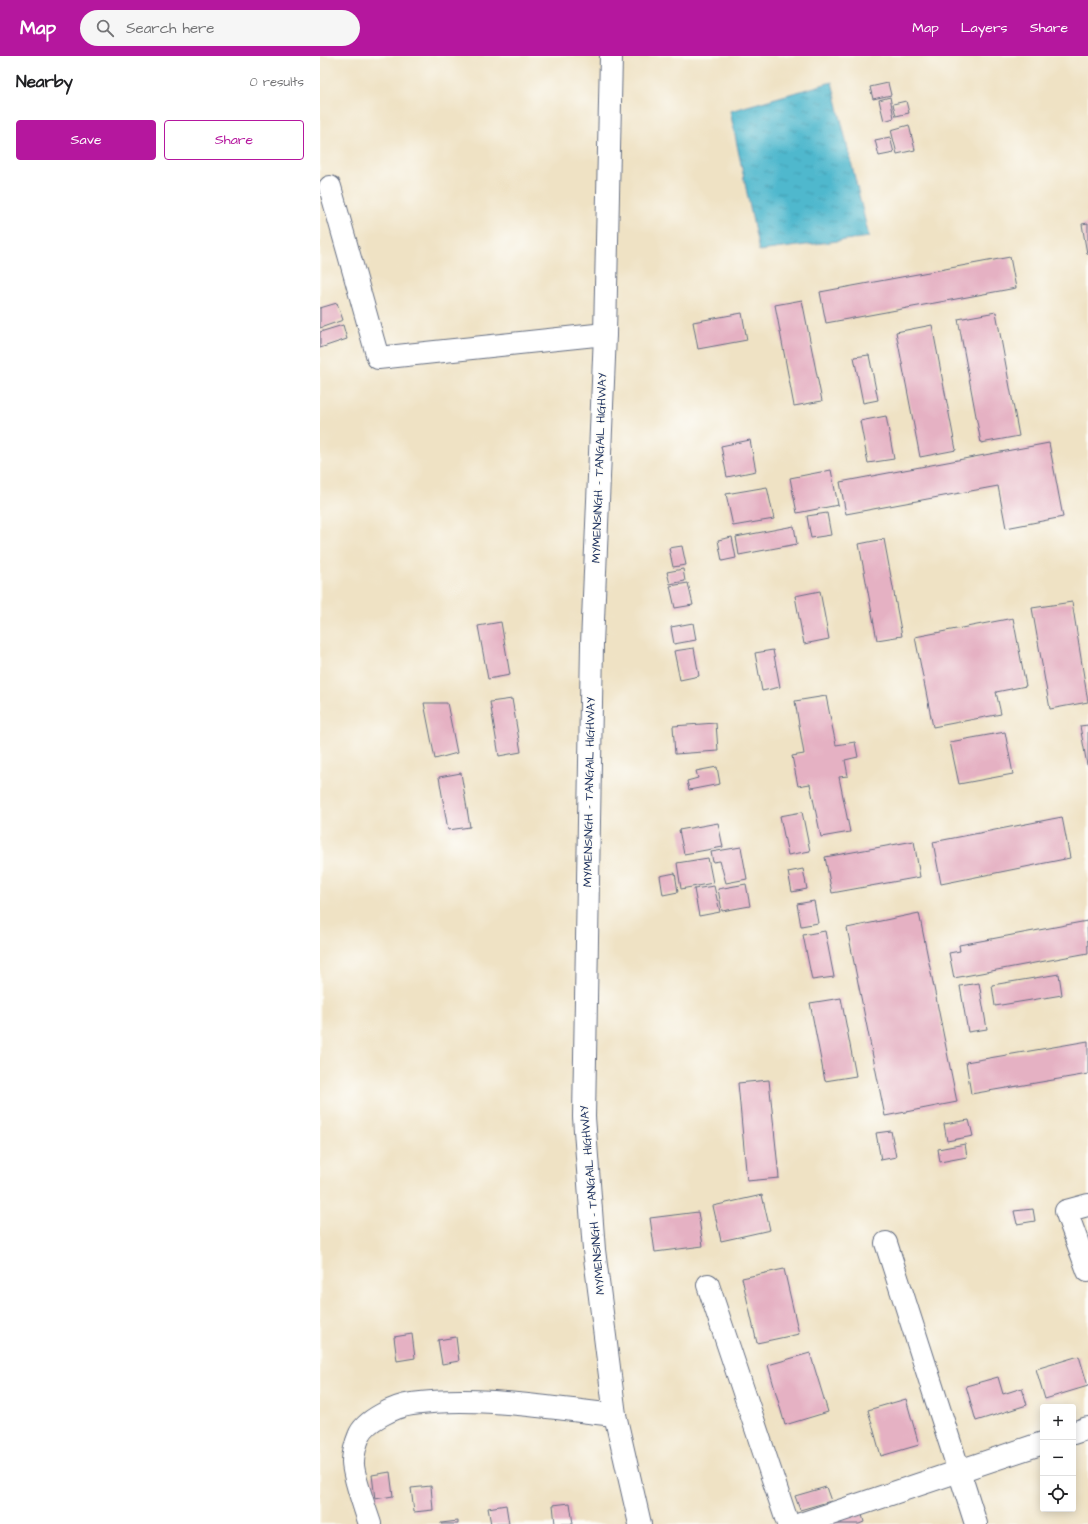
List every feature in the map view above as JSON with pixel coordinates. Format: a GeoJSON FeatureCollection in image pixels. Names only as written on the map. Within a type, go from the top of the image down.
{"type":"FeatureCollection","features":[{"type":"Feature","properties":{"kind":"main road","name":"MYMENSINGH - TANGAIL HIGHWAY"},"geometry":{"type":"LineString","coordinates":[[611,56],[604,334],[592,644],[584,1117],[594,1250],[615,1415],[640,1524]]}},
{"type":"Feature","properties":{"kind":"main road"},"geometry":{"type":"LineString","coordinates":[[330,187],[378,358],[604,334]]}},
{"type":"Feature","properties":{"kind":"main road"},"geometry":{"type":"LineString","coordinates":[[1088,1205],[1066,1211],[1088,1271]]}},
{"type":"Feature","properties":{"kind":"main road"},"geometry":{"type":"LineString","coordinates":[[886,1243],[958,1472],[976,1524]]}},
{"type":"Feature","properties":{"kind":"main road"},"geometry":{"type":"LineString","coordinates":[[708,1286],[788,1524]]}},
{"type":"Feature","properties":{"kind":"main road"},"geometry":{"type":"LineString","coordinates":[[370,1524],[352,1464],[359,1436],[364,1426],[382,1414],[410,1404],[456,1401],[526,1405],[615,1415]]}},
{"type":"Feature","properties":{"kind":"main road"},"geometry":{"type":"LineString","coordinates":[[1076,1432],[1088,1428]]}},
{"type":"Feature","properties":{"kind":"main road"},"geometry":{"type":"LineString","coordinates":[[801,1524],[1040,1444]]}},
{"type":"Feature","properties":{"kind":"water"},"geometry":{"type":"Polygon","coordinates":[[[832,82],[869,237],[759,251],[730,111],[832,82]]]}},
{"type":"Feature","properties":{"kind":"building"},"geometry":{"type":"Polygon","coordinates":[[[888,83],[891,95],[873,99],[870,87],[888,83]]]}},
{"type":"Feature","properties":{"kind":"building"},"geometry":{"type":"Polygon","coordinates":[[[890,97],[894,118],[884,121],[879,100],[890,97]]]}},
{"type":"Feature","properties":{"kind":"building"},"geometry":{"type":"Polygon","coordinates":[[[906,101],[909,113],[896,116],[893,104],[906,101]]]}},
{"type":"Feature","properties":{"kind":"building"},"geometry":{"type":"Polygon","coordinates":[[[909,125],[915,150],[897,154],[891,130],[909,125]]]}},
{"type":"Feature","properties":{"kind":"building"},"geometry":{"type":"Polygon","coordinates":[[[890,137],[894,153],[879,156],[875,140],[890,137]]]}},
{"type":"Feature","properties":{"kind":"building"},"geometry":{"type":"Polygon","coordinates":[[[1088,223],[1088,254],[1087,254],[1082,224],[1088,223]]]}},
{"type":"Feature","properties":{"kind":"building"},"geometry":{"type":"Polygon","coordinates":[[[1010,257],[1016,288],[826,323],[820,292],[1010,257]]]}},
{"type":"Feature","properties":{"kind":"building"},"geometry":{"type":"Polygon","coordinates":[[[802,300],[822,401],[794,406],[775,305],[802,300]]]}},
{"type":"Feature","properties":{"kind":"building"},"geometry":{"type":"Polygon","coordinates":[[[337,303],[343,320],[320,328],[320,308],[337,303]]]}},
{"type":"Feature","properties":{"kind":"building"},"geometry":{"type":"Polygon","coordinates":[[[996,312],[1019,436],[981,443],[958,319],[996,312]]]}},
{"type":"Feature","properties":{"kind":"building"},"geometry":{"type":"Polygon","coordinates":[[[742,313],[747,340],[698,349],[693,322],[742,313]]]}},
{"type":"Feature","properties":{"kind":"building"},"geometry":{"type":"Polygon","coordinates":[[[343,325],[347,339],[320,348],[320,332],[343,325]]]}},
{"type":"Feature","properties":{"kind":"building"},"geometry":{"type":"Polygon","coordinates":[[[932,325],[956,450],[920,457],[896,332],[932,325]]]}},
{"type":"Feature","properties":{"kind":"building"},"geometry":{"type":"Polygon","coordinates":[[[869,355],[878,400],[863,403],[854,357],[869,355]]]}},
{"type":"Feature","properties":{"kind":"building"},"geometry":{"type":"Polygon","coordinates":[[[886,416],[894,459],[868,463],[860,421],[886,416]]]}},
{"type":"Feature","properties":{"kind":"building"},"geometry":{"type":"Polygon","coordinates":[[[750,440],[756,471],[727,477],[721,446],[750,440]]]}},
{"type":"Feature","properties":{"kind":"building"},"geometry":{"type":"Polygon","coordinates":[[[1049,443],[1063,517],[1006,528],[998,486],[846,514],[840,482],[1049,443]]]}},
{"type":"Feature","properties":{"kind":"building"},"geometry":{"type":"Polygon","coordinates":[[[831,470],[838,505],[797,513],[790,478],[831,470]]]}},
{"type":"Feature","properties":{"kind":"building"},"geometry":{"type":"Polygon","coordinates":[[[767,487],[774,519],[733,526],[726,494],[767,487]]]}},
{"type":"Feature","properties":{"kind":"building"},"geometry":{"type":"Polygon","coordinates":[[[827,513],[831,535],[811,538],[807,516],[827,513]]]}},
{"type":"Feature","properties":{"kind":"building"},"geometry":{"type":"Polygon","coordinates":[[[794,526],[797,544],[739,555],[736,537],[794,526]]]}},
{"type":"Feature","properties":{"kind":"building"},"geometry":{"type":"Polygon","coordinates":[[[732,537],[736,558],[722,561],[718,540],[732,537]]]}},
{"type":"Feature","properties":{"kind":"building"},"geometry":{"type":"Polygon","coordinates":[[[884,539],[902,636],[877,640],[859,544],[884,539]]]}},
{"type":"Feature","properties":{"kind":"building"},"geometry":{"type":"Polygon","coordinates":[[[682,546],[686,565],[673,567],[669,548],[682,546]]]}},
{"type":"Feature","properties":{"kind":"building"},"geometry":{"type":"Polygon","coordinates":[[[683,569],[685,581],[670,584],[667,572],[683,569]]]}},
{"type":"Feature","properties":{"kind":"building"},"geometry":{"type":"Polygon","coordinates":[[[688,583],[693,605],[675,608],[670,586],[688,583]]]}},
{"type":"Feature","properties":{"kind":"building"},"geometry":{"type":"Polygon","coordinates":[[[820,591],[829,639],[804,644],[795,596],[820,591]]]}},
{"type":"Feature","properties":{"kind":"building"},"geometry":{"type":"Polygon","coordinates":[[[1072,602],[1088,702],[1050,709],[1032,608],[1072,602]]]}},
{"type":"Feature","properties":{"kind":"building"},"geometry":{"type":"Polygon","coordinates":[[[1013,618],[1026,686],[996,692],[1001,714],[933,727],[915,637],[1013,618]]]}},
{"type":"Feature","properties":{"kind":"building"},"geometry":{"type":"Polygon","coordinates":[[[501,622],[510,675],[488,679],[478,626],[501,622]]]}},
{"type":"Feature","properties":{"kind":"building"},"geometry":{"type":"Polygon","coordinates":[[[693,623],[696,640],[674,644],[671,627],[693,623]]]}},
{"type":"Feature","properties":{"kind":"building"},"geometry":{"type":"Polygon","coordinates":[[[694,648],[699,676],[680,680],[674,651],[694,648]]]}},
{"type":"Feature","properties":{"kind":"building"},"geometry":{"type":"Polygon","coordinates":[[[773,650],[780,687],[762,691],[755,653],[773,650]]]}},
{"type":"Feature","properties":{"kind":"building"},"geometry":{"type":"Polygon","coordinates":[[[826,696],[836,745],[855,742],[858,757],[845,760],[848,776],[839,777],[850,832],[821,837],[810,784],[798,786],[792,756],[804,754],[795,701],[826,696]]]}},
{"type":"Feature","properties":{"kind":"building"},"geometry":{"type":"Polygon","coordinates":[[[512,699],[521,752],[499,756],[490,702],[512,699]]]}},
{"type":"Feature","properties":{"kind":"building"},"geometry":{"type":"Polygon","coordinates":[[[424,703],[447,703],[457,753],[435,759],[424,703]]]}},
{"type":"Feature","properties":{"kind":"building"},"geometry":{"type":"Polygon","coordinates":[[[716,723],[718,751],[675,754],[673,726],[716,723]]]}},
{"type":"Feature","properties":{"kind":"building"},"geometry":{"type":"Polygon","coordinates":[[[1088,725],[1088,765],[1087,765],[1080,726],[1088,725]]]}},
{"type":"Feature","properties":{"kind":"building"},"geometry":{"type":"Polygon","coordinates":[[[1005,732],[1013,774],[959,784],[950,742],[1005,732]]]}},
{"type":"Feature","properties":{"kind":"building"},"geometry":{"type":"Polygon","coordinates":[[[717,767],[720,784],[689,790],[687,781],[698,778],[696,771],[717,767]]]}},
{"type":"Feature","properties":{"kind":"building"},"geometry":{"type":"Polygon","coordinates":[[[461,773],[470,827],[448,830],[439,777],[461,773]]]}},
{"type":"Feature","properties":{"kind":"building"},"geometry":{"type":"Polygon","coordinates":[[[802,812],[810,851],[788,855],[780,816],[802,812]]]}},
{"type":"Feature","properties":{"kind":"building"},"geometry":{"type":"Polygon","coordinates":[[[1062,817],[1070,858],[941,884],[933,842],[1062,817]]]}},
{"type":"Feature","properties":{"kind":"building"},"geometry":{"type":"Polygon","coordinates":[[[718,823],[723,847],[684,854],[679,830],[718,823]]]}},
{"type":"Feature","properties":{"kind":"building"},"geometry":{"type":"Polygon","coordinates":[[[914,841],[920,877],[832,893],[825,857],[914,841]]]}},
{"type":"Feature","properties":{"kind":"building"},"geometry":{"type":"Polygon","coordinates":[[[741,847],[747,879],[726,883],[720,861],[713,862],[711,852],[741,847]]]}},
{"type":"Feature","properties":{"kind":"building"},"geometry":{"type":"Polygon","coordinates":[[[708,858],[713,883],[681,889],[677,863],[708,858]]]}},
{"type":"Feature","properties":{"kind":"building"},"geometry":{"type":"Polygon","coordinates":[[[803,869],[807,889],[792,892],[788,872],[803,869]]]}},
{"type":"Feature","properties":{"kind":"building"},"geometry":{"type":"Polygon","coordinates":[[[675,873],[678,892],[663,895],[660,876],[675,873]]]}},
{"type":"Feature","properties":{"kind":"building"},"geometry":{"type":"Polygon","coordinates":[[[746,884],[750,906],[722,911],[718,889],[746,884]]]}},
{"type":"Feature","properties":{"kind":"building"},"geometry":{"type":"Polygon","coordinates":[[[714,886],[720,912],[699,916],[694,889],[714,886]]]}},
{"type":"Feature","properties":{"kind":"building"},"geometry":{"type":"Polygon","coordinates":[[[814,901],[818,923],[801,926],[797,904],[814,901]]]}},
{"type":"Feature","properties":{"kind":"building"},"geometry":{"type":"Polygon","coordinates":[[[919,913],[957,1102],[885,1116],[847,928],[919,913]]]}},
{"type":"Feature","properties":{"kind":"building"},"geometry":{"type":"Polygon","coordinates":[[[1087,921],[1088,953],[954,978],[949,953],[960,951],[959,945],[1087,921]]]}},
{"type":"Feature","properties":{"kind":"building"},"geometry":{"type":"Polygon","coordinates":[[[825,931],[834,977],[812,980],[803,935],[825,931]]]}},
{"type":"Feature","properties":{"kind":"building"},"geometry":{"type":"Polygon","coordinates":[[[1059,974],[1062,995],[995,1006],[992,985],[1059,974]]]}},
{"type":"Feature","properties":{"kind":"building"},"geometry":{"type":"Polygon","coordinates":[[[979,983],[987,1029],[968,1032],[960,986],[979,983]]]}},
{"type":"Feature","properties":{"kind":"building"},"geometry":{"type":"Polygon","coordinates":[[[841,998],[856,1076],[825,1081],[810,1003],[841,998]]]}},
{"type":"Feature","properties":{"kind":"building"},"geometry":{"type":"Polygon","coordinates":[[[1088,1041],[1088,1074],[971,1094],[966,1062],[1088,1041]]]}},
{"type":"Feature","properties":{"kind":"building"},"geometry":{"type":"Polygon","coordinates":[[[769,1080],[779,1178],[747,1181],[738,1083],[769,1080]]]}},
{"type":"Feature","properties":{"kind":"building"},"geometry":{"type":"Polygon","coordinates":[[[969,1120],[973,1136],[947,1141],[944,1124],[969,1120]]]}},
{"type":"Feature","properties":{"kind":"building"},"geometry":{"type":"Polygon","coordinates":[[[891,1131],[896,1157],[881,1160],[876,1133],[891,1131]]]}},
{"type":"Feature","properties":{"kind":"building"},"geometry":{"type":"Polygon","coordinates":[[[965,1144],[967,1157],[940,1162],[938,1149],[965,1144]]]}},
{"type":"Feature","properties":{"kind":"building"},"geometry":{"type":"Polygon","coordinates":[[[762,1195],[770,1230],[721,1241],[713,1206],[762,1195]]]}},
{"type":"Feature","properties":{"kind":"building"},"geometry":{"type":"Polygon","coordinates":[[[1033,1209],[1035,1221],[1017,1224],[1014,1211],[1033,1209]]]}},
{"type":"Feature","properties":{"kind":"building"},"geometry":{"type":"Polygon","coordinates":[[[698,1212],[703,1246],[655,1252],[650,1218],[698,1212]]]}},
{"type":"Feature","properties":{"kind":"building"},"geometry":{"type":"Polygon","coordinates":[[[784,1269],[799,1334],[757,1343],[742,1278],[784,1269]]]}},
{"type":"Feature","properties":{"kind":"building"},"geometry":{"type":"Polygon","coordinates":[[[412,1334],[415,1358],[397,1361],[394,1337],[412,1334]]]}},
{"type":"Feature","properties":{"kind":"building"},"geometry":{"type":"Polygon","coordinates":[[[456,1337],[459,1361],[442,1364],[438,1340],[456,1337]]]}},
{"type":"Feature","properties":{"kind":"building"},"geometry":{"type":"Polygon","coordinates":[[[810,1353],[828,1412],[785,1425],[768,1365],[810,1353]]]}},
{"type":"Feature","properties":{"kind":"building"},"geometry":{"type":"Polygon","coordinates":[[[1079,1356],[1088,1386],[1045,1399],[1036,1369],[1079,1356]]]}},
{"type":"Feature","properties":{"kind":"building"},"geometry":{"type":"Polygon","coordinates":[[[998,1377],[1003,1394],[1022,1388],[1027,1405],[976,1421],[966,1386],[998,1377]]]}},
{"type":"Feature","properties":{"kind":"building"},"geometry":{"type":"Polygon","coordinates":[[[906,1399],[919,1445],[881,1456],[868,1410],[906,1399]]]}},
{"type":"Feature","properties":{"kind":"building"},"geometry":{"type":"Polygon","coordinates":[[[390,1472],[393,1496],[375,1499],[372,1475],[390,1472]]]}},
{"type":"Feature","properties":{"kind":"building"},"geometry":{"type":"Polygon","coordinates":[[[431,1486],[433,1510],[414,1512],[411,1488],[431,1486]]]}},
{"type":"Feature","properties":{"kind":"building"},"geometry":{"type":"Polygon","coordinates":[[[826,1487],[831,1501],[800,1510],[795,1496],[826,1487]]]}},
{"type":"Feature","properties":{"kind":"building"},"geometry":{"type":"Polygon","coordinates":[[[570,1503],[573,1524],[555,1524],[553,1505],[570,1503]]]}},
{"type":"Feature","properties":{"kind":"building"},"geometry":{"type":"Polygon","coordinates":[[[506,1505],[509,1524],[491,1524],[488,1508],[506,1505]]]}},
{"type":"Feature","properties":{"kind":"building"},"geometry":{"type":"Polygon","coordinates":[[[861,1511],[864,1522],[859,1524],[825,1524],[861,1511]]]}},
{"type":"Feature","properties":{"kind":"building"},"geometry":{"type":"Polygon","coordinates":[[[458,1521],[458,1524],[441,1524],[441,1523],[458,1521]]]}}]}
